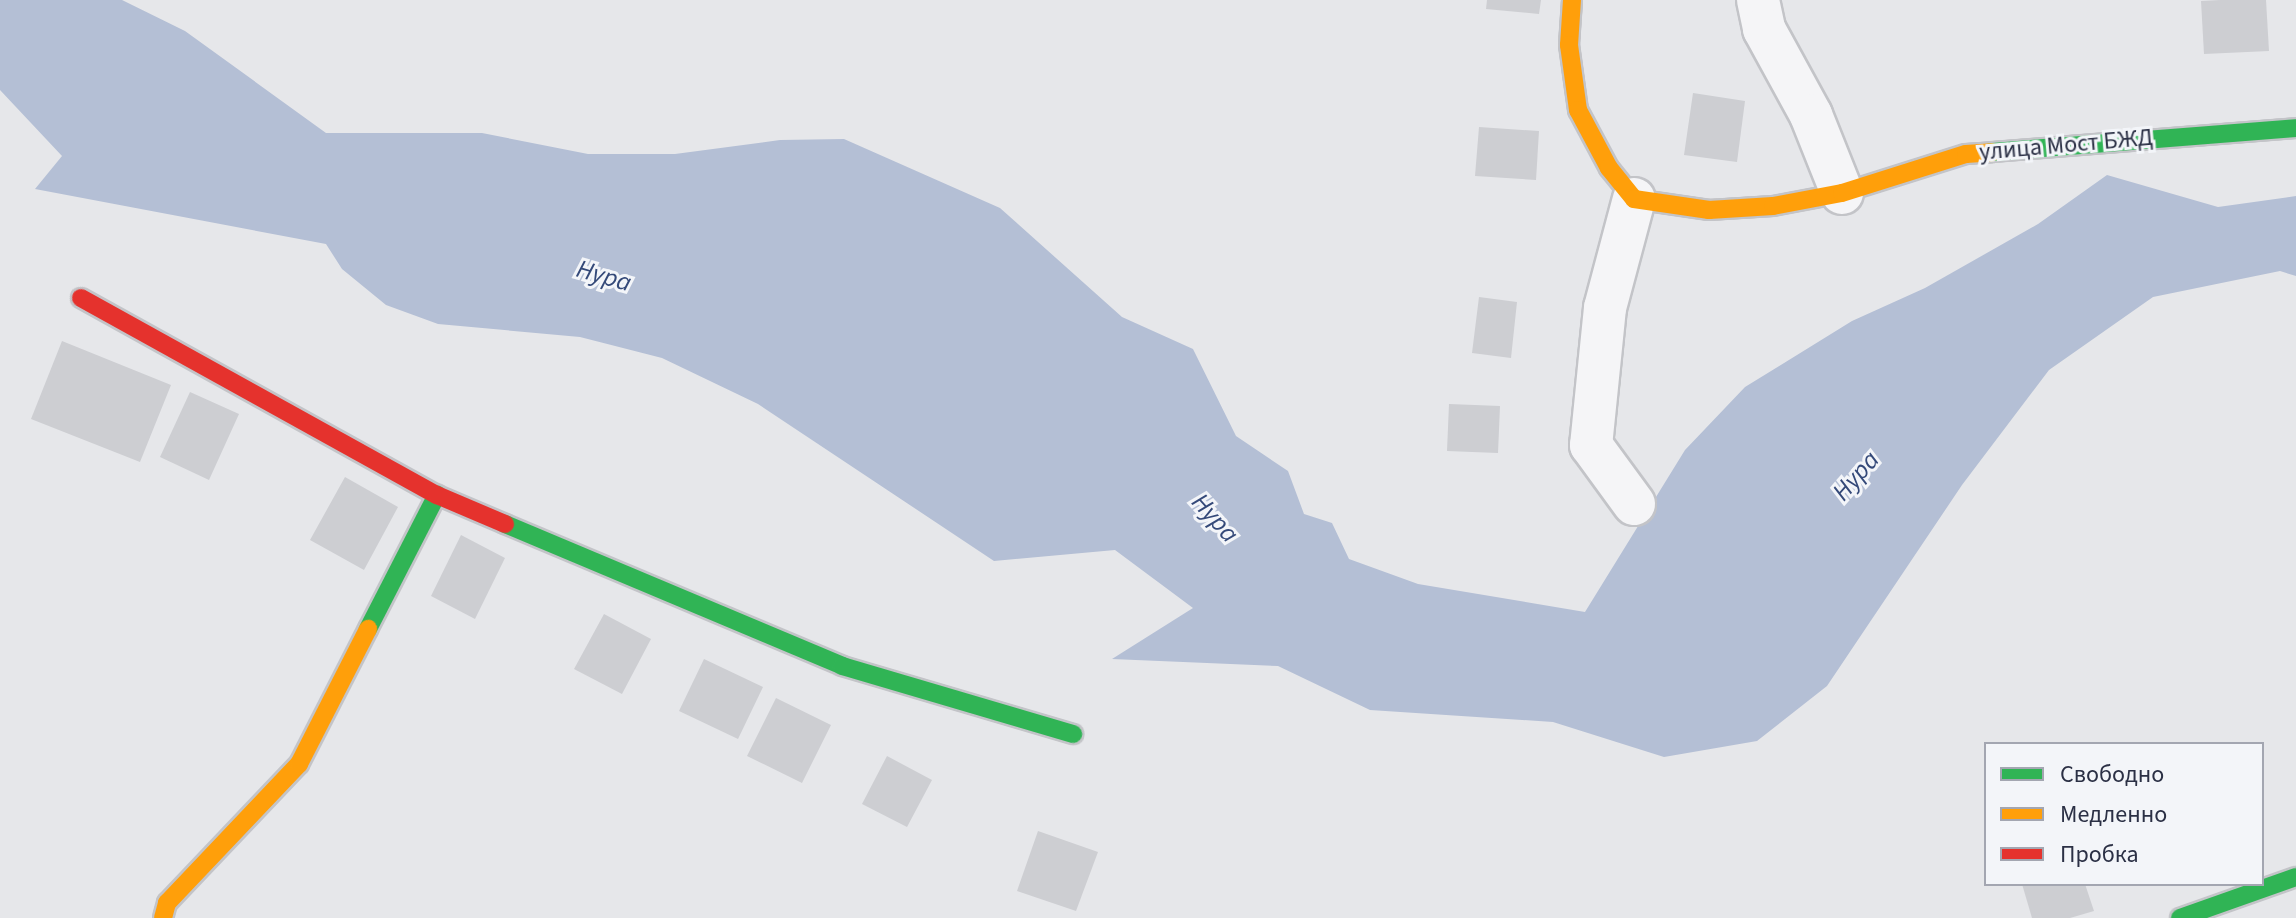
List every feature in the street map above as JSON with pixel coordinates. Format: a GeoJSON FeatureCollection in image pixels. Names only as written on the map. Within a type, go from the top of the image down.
{"type":"FeatureCollection","features":[{"type":"Feature","properties":{"kind":"street"},"geometry":{"type":"LineString","coordinates":[[1572,0],[1569,45],[1578,110],[1609,168],[1634,199],[1605,308],[1591,445],[1634,504]]}},
{"type":"Feature","properties":{"kind":"street"},"geometry":{"type":"LineString","coordinates":[[1758,0],[1764,29],[1811,115],[1842,193]]}},
{"type":"Feature","properties":{"kind":"street","name":"улица Мост БЖД"},"geometry":{"type":"LineString","coordinates":[[1634,199],[1709,210],[1773,206],[1842,193],[1966,154],[2296,128]]}},
{"type":"Feature","properties":{"kind":"street"},"geometry":{"type":"LineString","coordinates":[[81,298],[437,495],[842,666],[1073,734]]}},
{"type":"Feature","properties":{"kind":"street"},"geometry":{"type":"LineString","coordinates":[[163,918],[167,903],[299,764],[437,495]]}},
{"type":"Feature","properties":{"kind":"street"},"geometry":{"type":"LineString","coordinates":[[2180,918],[2296,877]]}},
{"type":"Feature","properties":{"kind":"water","name":"Нура"},"geometry":{"type":"Polygon","coordinates":[[[0,0],[122,0],[185,31],[326,133],[482,133],[588,154],[675,154],[780,140],[844,139],[1000,208],[1122,317],[1193,349],[1236,436],[1288,471],[1304,514],[1332,523],[1349,559],[1418,584],[1585,612],[1685,450],[1745,387],[1852,321],[1925,288],[2038,224],[2107,175],[2218,207],[2296,196],[2296,276],[2280,271],[2153,297],[2049,370],[1962,485],[1827,686],[1757,741],[1664,757],[1553,722],[1370,710],[1278,666],[1112,659],[1193,608],[1115,550],[994,561],[758,404],[662,358],[580,337],[438,324],[386,305],[342,269],[326,244],[35,189],[62,156],[0,90],[0,0]]]}},
{"type":"Feature","properties":{"kind":"building"},"geometry":{"type":"Polygon","coordinates":[[[1487,0],[1541,0],[1539,14],[1486,9],[1487,0]]]}},
{"type":"Feature","properties":{"kind":"building"},"geometry":{"type":"Polygon","coordinates":[[[2266,0],[2269,51],[2204,54],[2201,1],[2266,0]]]}},
{"type":"Feature","properties":{"kind":"building"},"geometry":{"type":"Polygon","coordinates":[[[1693,93],[1745,101],[1737,162],[1684,155],[1693,93]]]}},
{"type":"Feature","properties":{"kind":"building"},"geometry":{"type":"Polygon","coordinates":[[[1479,127],[1539,131],[1536,180],[1475,176],[1479,127]]]}},
{"type":"Feature","properties":{"kind":"building"},"geometry":{"type":"Polygon","coordinates":[[[1479,297],[1517,302],[1511,358],[1472,353],[1479,297]]]}},
{"type":"Feature","properties":{"kind":"building"},"geometry":{"type":"Polygon","coordinates":[[[62,341],[171,385],[140,462],[31,419],[62,341]]]}},
{"type":"Feature","properties":{"kind":"building"},"geometry":{"type":"Polygon","coordinates":[[[190,392],[239,414],[209,480],[160,457],[190,392]]]}},
{"type":"Feature","properties":{"kind":"building"},"geometry":{"type":"Polygon","coordinates":[[[1449,404],[1500,406],[1498,453],[1447,451],[1449,404]]]}},
{"type":"Feature","properties":{"kind":"building"},"geometry":{"type":"Polygon","coordinates":[[[345,477],[398,507],[364,570],[310,540],[345,477]]]}},
{"type":"Feature","properties":{"kind":"building"},"geometry":{"type":"Polygon","coordinates":[[[461,535],[505,558],[475,619],[431,596],[461,535]]]}},
{"type":"Feature","properties":{"kind":"building"},"geometry":{"type":"Polygon","coordinates":[[[604,614],[651,639],[622,694],[574,669],[604,614]]]}},
{"type":"Feature","properties":{"kind":"building"},"geometry":{"type":"Polygon","coordinates":[[[704,659],[763,687],[738,739],[679,711],[704,659]]]}},
{"type":"Feature","properties":{"kind":"building"},"geometry":{"type":"Polygon","coordinates":[[[776,698],[831,725],[802,783],[747,756],[776,698]]]}},
{"type":"Feature","properties":{"kind":"building"},"geometry":{"type":"Polygon","coordinates":[[[887,756],[932,780],[907,827],[862,804],[887,756]]]}},
{"type":"Feature","properties":{"kind":"building"},"geometry":{"type":"Polygon","coordinates":[[[1038,831],[1098,852],[1076,911],[1017,891],[1038,831]]]}},
{"type":"Feature","properties":{"kind":"building"},"geometry":{"type":"Polygon","coordinates":[[[2023,886],[2086,886],[2094,911],[2070,918],[2032,918],[2023,886]]]}},
{"type":"Feature","properties":{"kind":"traffic: fast"},"geometry":{"type":"LineString","coordinates":[[1992,152],[2296,128]]}},
{"type":"Feature","properties":{"kind":"traffic: fast"},"geometry":{"type":"LineString","coordinates":[[368,629],[437,495]]}},
{"type":"Feature","properties":{"kind":"traffic: fast"},"geometry":{"type":"LineString","coordinates":[[505,524],[842,666],[1073,734]]}},
{"type":"Feature","properties":{"kind":"traffic: fast"},"geometry":{"type":"LineString","coordinates":[[2180,918],[2296,877]]}},
{"type":"Feature","properties":{"kind":"traffic: slow"},"geometry":{"type":"LineString","coordinates":[[1572,0],[1569,45],[1578,110],[1609,168],[1634,199],[1709,210],[1773,206],[1842,193],[1966,154],[1992,152]]}},
{"type":"Feature","properties":{"kind":"traffic: slow"},"geometry":{"type":"LineString","coordinates":[[163,918],[167,903],[299,764],[368,629]]}},
{"type":"Feature","properties":{"kind":"traffic: jam"},"geometry":{"type":"LineString","coordinates":[[81,298],[437,495],[505,524]]}}]}
